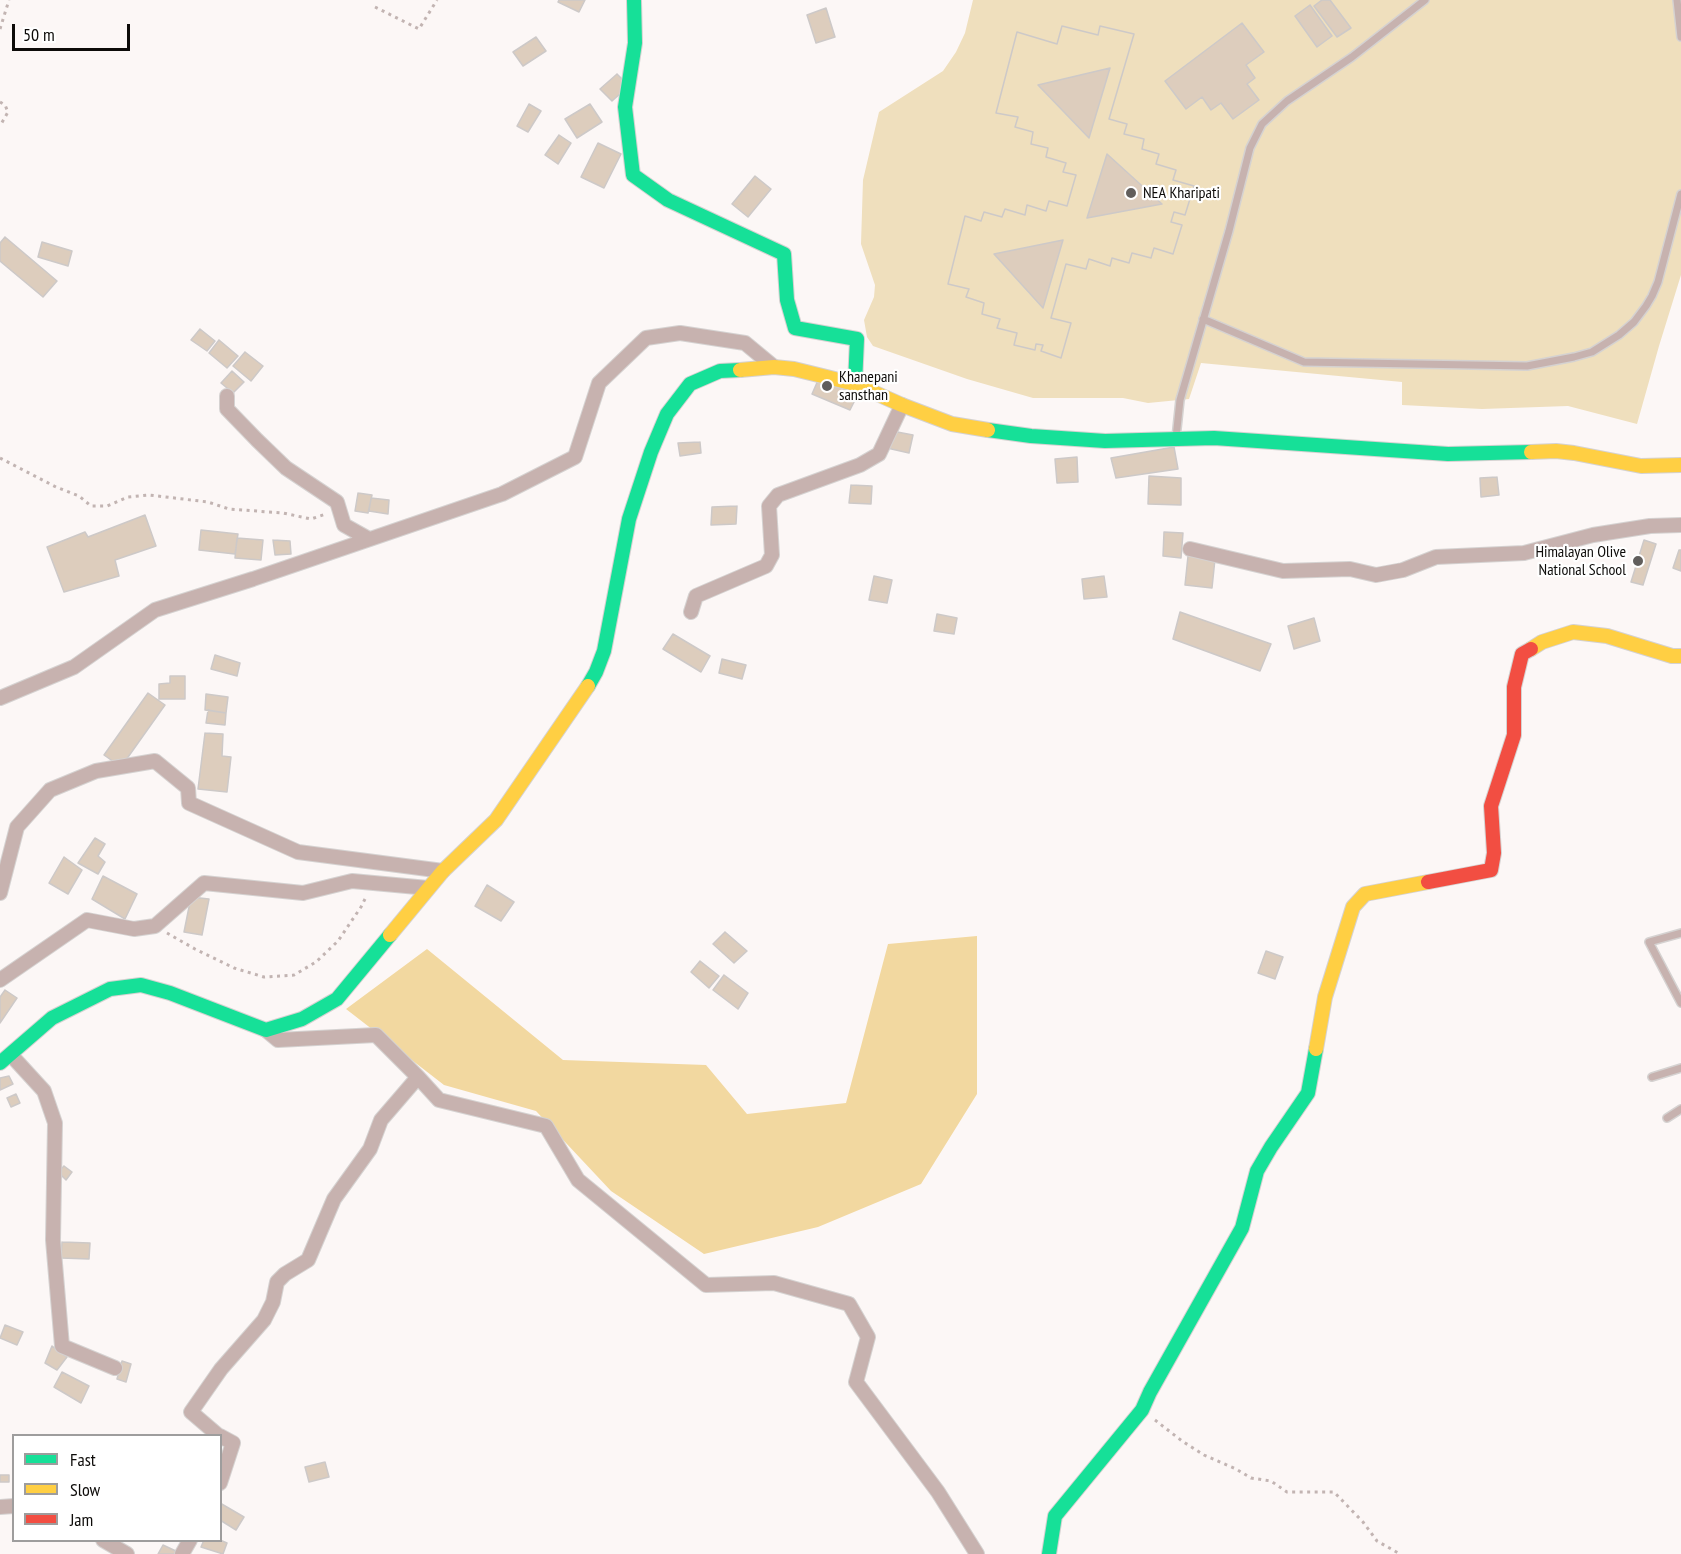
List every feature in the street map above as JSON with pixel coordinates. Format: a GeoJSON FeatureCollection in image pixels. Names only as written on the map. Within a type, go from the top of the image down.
{"type":"FeatureCollection","features":[{"type":"Feature","properties":{"kind":"main road"},"geometry":{"type":"LineString","coordinates":[[634,0],[635,43],[625,107],[633,175],[668,200],[784,254],[787,300],[795,328],[857,339],[855,384]]}},
{"type":"Feature","properties":{"kind":"main road"},"geometry":{"type":"LineString","coordinates":[[5,1059],[52,1018],[110,989],[141,984],[266,1030],[302,1019],[337,999],[443,871],[496,820],[585,691],[604,651],[629,519],[651,452],[667,414],[690,384],[720,371],[774,367],[794,369],[855,384],[952,424],[1031,436],[1105,441],[1214,438],[1448,454],[1556,451],[1641,466],[1681,465]]}},
{"type":"Feature","properties":{"kind":"main road"},"geometry":{"type":"LineString","coordinates":[[1049,1554],[1055,1515],[1142,1410],[1155,1382],[1242,1228],[1257,1171],[1271,1146],[1308,1093],[1324,997],[1353,907],[1365,894],[1491,870],[1494,853],[1491,806],[1514,735],[1514,687],[1522,654],[1542,642],[1573,632],[1607,636],[1672,656],[1681,656]]}},
{"type":"Feature","properties":{"kind":"street"},"geometry":{"type":"LineString","coordinates":[[0,698],[74,667],[154,610],[253,579],[502,494],[575,457],[599,383],[646,338],[680,333],[745,343],[774,367]]}},
{"type":"Feature","properties":{"kind":"street"},"geometry":{"type":"LineString","coordinates":[[227,396],[227,409],[285,468],[337,502],[344,525],[369,538]]}},
{"type":"Feature","properties":{"kind":"street"},"geometry":{"type":"LineString","coordinates":[[692,612],[696,596],[766,566],[772,555],[769,506],[778,495],[860,465],[879,454],[902,405]]}},
{"type":"Feature","properties":{"kind":"street"},"geometry":{"type":"LineString","coordinates":[[1190,549],[1283,571],[1350,569],[1376,575],[1403,570],[1436,557],[1524,553],[1593,535],[1650,526],[1681,525]]}},
{"type":"Feature","properties":{"kind":"street"},"geometry":{"type":"LineString","coordinates":[[0,893],[17,827],[50,790],[96,771],[154,761],[188,788],[189,804],[298,852],[443,871]]}},
{"type":"Feature","properties":{"kind":"street"},"geometry":{"type":"LineString","coordinates":[[0,980],[87,920],[134,929],[155,926],[204,883],[303,893],[352,881],[428,888]]}},
{"type":"Feature","properties":{"kind":"street"},"geometry":{"type":"LineString","coordinates":[[266,1030],[278,1040],[376,1035],[439,1100],[546,1126],[578,1180],[706,1285],[774,1283],[849,1304],[868,1337],[856,1382],[938,1492],[977,1554]]}},
{"type":"Feature","properties":{"kind":"street"},"geometry":{"type":"LineString","coordinates":[[5,1059],[44,1091],[55,1123],[53,1240],[62,1346],[115,1368]]}},
{"type":"Feature","properties":{"kind":"street"},"geometry":{"type":"LineString","coordinates":[[218,1434],[191,1412],[221,1369],[264,1320],[273,1302],[277,1282],[285,1274],[308,1260],[334,1199],[370,1149],[381,1120],[418,1077]]}},
{"type":"Feature","properties":{"kind":"street"},"geometry":{"type":"LineString","coordinates":[[222,1437],[233,1443],[222,1477]]}},
{"type":"Feature","properties":{"kind":"street"},"geometry":{"type":"LineString","coordinates":[[106,1542],[127,1554]]}},
{"type":"Feature","properties":{"kind":"lane"},"geometry":{"type":"LineString","coordinates":[[1176,438],[1180,400],[1250,148],[1262,124],[1287,101],[1352,57],[1425,0]]}},
{"type":"Feature","properties":{"kind":"lane"},"geometry":{"type":"LineString","coordinates":[[1677,0],[1681,38]]}},
{"type":"Feature","properties":{"kind":"lane"},"geometry":{"type":"LineString","coordinates":[[1203,319],[1304,362],[1527,366],[1574,357],[1592,352],[1619,335],[1634,322],[1646,306],[1658,282],[1681,194]]}},
{"type":"Feature","properties":{"kind":"lane"},"geometry":{"type":"LineString","coordinates":[[1680,998],[1649,942],[1681,933]]}},
{"type":"Feature","properties":{"kind":"lane"},"geometry":{"type":"LineString","coordinates":[[1652,1077],[1681,1069]]}},
{"type":"Feature","properties":{"kind":"lane"},"geometry":{"type":"LineString","coordinates":[[1667,1118],[1681,1109]]}},
{"type":"Feature","properties":{"kind":"path"},"geometry":{"type":"LineString","coordinates":[[0,29],[9,0]]}},
{"type":"Feature","properties":{"kind":"path"},"geometry":{"type":"LineString","coordinates":[[375,7],[419,29],[437,0]]}},
{"type":"Feature","properties":{"kind":"path"},"geometry":{"type":"LineString","coordinates":[[0,102],[5,105],[8,112],[0,126]]}},
{"type":"Feature","properties":{"kind":"path"},"geometry":{"type":"LineString","coordinates":[[0,458],[56,487],[79,496],[91,506],[107,506],[128,498],[149,495],[208,502],[229,509],[283,513],[311,519],[339,509]]}},
{"type":"Feature","properties":{"kind":"path"},"geometry":{"type":"LineString","coordinates":[[155,926],[234,968],[264,977],[294,975],[316,962],[338,941],[361,906],[372,882]]}},
{"type":"Feature","properties":{"kind":"path"},"geometry":{"type":"LineString","coordinates":[[1142,1410],[1204,1455],[1251,1478],[1270,1481],[1287,1492],[1334,1492],[1377,1541],[1400,1554]]}},
{"type":"Feature","properties":{"kind":"shaded area"},"geometry":{"type":"Polygon","coordinates":[[[973,0],[1681,0],[1681,275],[1637,424],[1568,406],[1482,409],[1402,405],[1402,382],[1201,363],[1189,399],[1148,403],[1123,398],[1033,398],[967,379],[873,346],[867,337],[864,320],[874,297],[875,285],[861,244],[863,180],[879,112],[943,71],[965,33],[973,0]]]}},
{"type":"Feature","properties":{"kind":"shaded area"},"geometry":{"type":"Polygon","coordinates":[[[977,936],[977,1094],[921,1184],[818,1227],[704,1254],[611,1191],[536,1111],[444,1085],[346,1009],[427,949],[563,1060],[706,1065],[747,1114],[846,1103],[888,944],[977,936]]]}},
{"type":"Feature","properties":{"kind":"building"},"geometry":{"type":"Polygon","coordinates":[[[559,0],[585,0],[579,12],[558,2],[559,0]]]}},
{"type":"Feature","properties":{"kind":"building"},"geometry":{"type":"Polygon","coordinates":[[[1322,0],[1330,0],[1351,28],[1337,37],[1314,6],[1322,0]]]}},
{"type":"Feature","properties":{"kind":"building"},"geometry":{"type":"Polygon","coordinates":[[[1310,5],[1332,36],[1317,47],[1295,16],[1310,5]]]}},
{"type":"Feature","properties":{"kind":"building"},"geometry":{"type":"Polygon","coordinates":[[[826,8],[835,37],[816,43],[807,15],[826,8]]]}},
{"type":"Feature","properties":{"kind":"building"},"geometry":{"type":"Polygon","coordinates":[[[1242,23],[1264,52],[1246,65],[1255,78],[1247,84],[1259,100],[1233,119],[1221,103],[1211,110],[1202,97],[1186,109],[1165,81],[1242,23]]]}},
{"type":"Feature","properties":{"kind":"building","name":"NEA Kharipati"},"geometry":{"type":"Polygon","coordinates":[[[1062,26],[1098,35],[1100,26],[1134,34],[1109,119],[1127,124],[1124,134],[1144,139],[1142,149],[1159,154],[1156,164],[1176,170],[1173,180],[1194,186],[1185,215],[1174,212],[1171,222],[1182,225],[1173,254],[1154,248],[1151,258],[1132,253],[1129,263],[1112,258],[1110,266],[1089,259],[1086,269],[1066,264],[1051,318],[1071,323],[1061,358],[1041,351],[1043,345],[1036,344],[1035,350],[1014,345],[1017,333],[997,328],[1000,319],[982,314],[984,303],[966,297],[969,289],[948,284],[965,216],[981,221],[984,212],[1002,217],[1005,209],[1025,215],[1027,205],[1046,211],[1049,201],[1067,206],[1076,175],[1063,172],[1066,163],[1046,157],[1048,148],[1031,144],[1033,132],[1015,127],[1018,117],[996,113],[1017,32],[1057,44],[1062,26]],[[1110,68],[1038,85],[1089,138],[1110,68]],[[1107,154],[1087,218],[1162,204],[1107,154]],[[1063,240],[994,254],[1043,308],[1063,240]]]}},
{"type":"Feature","properties":{"kind":"building","name":"NEA Kharipati"},"geometry":{"type":"Polygon","coordinates":[[[1062,26],[1098,35],[1100,26],[1134,34],[1109,119],[1127,124],[1124,134],[1144,139],[1142,149],[1159,154],[1156,164],[1176,170],[1173,180],[1194,186],[1185,215],[1174,212],[1171,222],[1182,225],[1173,254],[1154,248],[1151,258],[1132,253],[1129,263],[1112,258],[1110,266],[1089,259],[1086,269],[1066,264],[1051,318],[1071,323],[1061,358],[1041,351],[1043,345],[1036,344],[1035,350],[1014,345],[1017,333],[997,328],[1000,319],[982,314],[984,303],[966,297],[969,289],[948,284],[965,216],[981,221],[984,212],[1002,217],[1005,209],[1025,215],[1027,205],[1046,211],[1049,201],[1067,206],[1076,175],[1063,172],[1066,163],[1046,157],[1048,148],[1031,144],[1033,132],[1015,127],[1018,117],[996,113],[1017,32],[1057,44],[1062,26]]]}},
{"type":"Feature","properties":{"kind":"building"},"geometry":{"type":"Polygon","coordinates":[[[536,37],[546,51],[523,66],[513,52],[536,37]]]}},
{"type":"Feature","properties":{"kind":"building"},"geometry":{"type":"Polygon","coordinates":[[[617,74],[629,86],[612,101],[600,89],[617,74]]]}},
{"type":"Feature","properties":{"kind":"building"},"geometry":{"type":"Polygon","coordinates":[[[529,104],[541,111],[528,132],[517,126],[529,104]]]}},
{"type":"Feature","properties":{"kind":"building"},"geometry":{"type":"Polygon","coordinates":[[[590,104],[602,122],[577,138],[565,119],[590,104]]]}},
{"type":"Feature","properties":{"kind":"building"},"geometry":{"type":"Polygon","coordinates":[[[559,135],[571,143],[558,164],[545,155],[559,135]]]}},
{"type":"Feature","properties":{"kind":"building"},"geometry":{"type":"Polygon","coordinates":[[[598,143],[621,154],[604,188],[581,177],[598,143]]]}},
{"type":"Feature","properties":{"kind":"building"},"geometry":{"type":"Polygon","coordinates":[[[755,176],[771,189],[748,217],[732,204],[755,176]]]}},
{"type":"Feature","properties":{"kind":"building"},"geometry":{"type":"Polygon","coordinates":[[[5,237],[57,281],[43,297],[0,261],[0,243],[5,237]]]}},
{"type":"Feature","properties":{"kind":"building"},"geometry":{"type":"Polygon","coordinates":[[[42,242],[72,251],[68,266],[38,257],[42,242]]]}},
{"type":"Feature","properties":{"kind":"building"},"geometry":{"type":"Polygon","coordinates":[[[200,329],[215,341],[207,351],[191,340],[200,329]]]}},
{"type":"Feature","properties":{"kind":"building"},"geometry":{"type":"Polygon","coordinates":[[[219,340],[238,356],[227,368],[209,353],[219,340]]]}},
{"type":"Feature","properties":{"kind":"building"},"geometry":{"type":"Polygon","coordinates":[[[245,352],[263,366],[251,381],[233,366],[245,352]]]}},
{"type":"Feature","properties":{"kind":"building"},"geometry":{"type":"Polygon","coordinates":[[[232,371],[244,382],[233,393],[221,383],[232,371]]]}},
{"type":"Feature","properties":{"kind":"building","name":"Khanepani sansthan"},"geometry":{"type":"Polygon","coordinates":[[[819,378],[858,394],[850,410],[812,394],[819,378]]]}},
{"type":"Feature","properties":{"kind":"building"},"geometry":{"type":"Polygon","coordinates":[[[892,431],[913,435],[909,453],[887,448],[892,431]]]}},
{"type":"Feature","properties":{"kind":"building"},"geometry":{"type":"Polygon","coordinates":[[[700,442],[701,453],[680,456],[678,443],[700,442]]]}},
{"type":"Feature","properties":{"kind":"building"},"geometry":{"type":"Polygon","coordinates":[[[1174,447],[1178,469],[1116,478],[1111,458],[1174,447]]]}},
{"type":"Feature","properties":{"kind":"building"},"geometry":{"type":"Polygon","coordinates":[[[1077,457],[1078,482],[1057,483],[1055,459],[1077,457]]]}},
{"type":"Feature","properties":{"kind":"building"},"geometry":{"type":"Polygon","coordinates":[[[1149,476],[1181,478],[1181,505],[1148,504],[1149,476]]]}},
{"type":"Feature","properties":{"kind":"building"},"geometry":{"type":"Polygon","coordinates":[[[1497,477],[1499,495],[1481,497],[1480,478],[1497,477]]]}},
{"type":"Feature","properties":{"kind":"building"},"geometry":{"type":"Polygon","coordinates":[[[851,485],[872,486],[871,504],[849,503],[851,485]]]}},
{"type":"Feature","properties":{"kind":"building"},"geometry":{"type":"Polygon","coordinates":[[[358,493],[372,495],[368,513],[355,511],[358,493]]]}},
{"type":"Feature","properties":{"kind":"building"},"geometry":{"type":"Polygon","coordinates":[[[371,498],[389,500],[388,514],[369,511],[371,498]]]}},
{"type":"Feature","properties":{"kind":"building"},"geometry":{"type":"Polygon","coordinates":[[[737,506],[736,524],[711,525],[712,507],[737,506]]]}},
{"type":"Feature","properties":{"kind":"building"},"geometry":{"type":"Polygon","coordinates":[[[145,515],[156,546],[115,560],[119,576],[64,592],[47,547],[85,532],[88,537],[145,515]]]}},
{"type":"Feature","properties":{"kind":"building"},"geometry":{"type":"Polygon","coordinates":[[[201,530],[238,534],[235,554],[199,550],[201,530]]]}},
{"type":"Feature","properties":{"kind":"building"},"geometry":{"type":"Polygon","coordinates":[[[1164,532],[1183,533],[1181,558],[1163,556],[1164,532]]]}},
{"type":"Feature","properties":{"kind":"building"},"geometry":{"type":"Polygon","coordinates":[[[237,538],[263,540],[261,560],[235,558],[237,538]]]}},
{"type":"Feature","properties":{"kind":"building"},"geometry":{"type":"Polygon","coordinates":[[[273,540],[290,541],[291,554],[275,555],[273,540]]]}},
{"type":"Feature","properties":{"kind":"building"},"geometry":{"type":"Polygon","coordinates":[[[1644,540],[1656,544],[1643,585],[1631,582],[1644,540]]]}},
{"type":"Feature","properties":{"kind":"building"},"geometry":{"type":"Polygon","coordinates":[[[1679,550],[1681,550],[1681,571],[1673,568],[1679,550]]]}},
{"type":"Feature","properties":{"kind":"building"},"geometry":{"type":"Polygon","coordinates":[[[1188,556],[1215,559],[1212,588],[1185,585],[1188,556]]]}},
{"type":"Feature","properties":{"kind":"building"},"geometry":{"type":"Polygon","coordinates":[[[874,576],[892,580],[887,603],[869,600],[874,576]]]}},
{"type":"Feature","properties":{"kind":"building"},"geometry":{"type":"Polygon","coordinates":[[[1104,576],[1107,597],[1084,599],[1082,579],[1104,576]]]}},
{"type":"Feature","properties":{"kind":"building"},"geometry":{"type":"Polygon","coordinates":[[[1180,612],[1271,644],[1260,671],[1173,639],[1180,612]]]}},
{"type":"Feature","properties":{"kind":"building"},"geometry":{"type":"Polygon","coordinates":[[[937,614],[957,618],[954,634],[934,631],[937,614]]]}},
{"type":"Feature","properties":{"kind":"building"},"geometry":{"type":"Polygon","coordinates":[[[1314,618],[1320,641],[1294,649],[1288,626],[1314,618]]]}},
{"type":"Feature","properties":{"kind":"building"},"geometry":{"type":"Polygon","coordinates":[[[673,634],[710,656],[701,672],[663,649],[673,634]]]}},
{"type":"Feature","properties":{"kind":"building"},"geometry":{"type":"Polygon","coordinates":[[[215,655],[240,663],[237,676],[211,669],[215,655]]]}},
{"type":"Feature","properties":{"kind":"building"},"geometry":{"type":"Polygon","coordinates":[[[722,659],[746,665],[742,679],[719,673],[722,659]]]}},
{"type":"Feature","properties":{"kind":"building"},"geometry":{"type":"Polygon","coordinates":[[[170,676],[185,676],[185,699],[159,699],[159,684],[170,683],[170,676]]]}},
{"type":"Feature","properties":{"kind":"building"},"geometry":{"type":"Polygon","coordinates":[[[148,693],[165,705],[121,767],[104,755],[148,693]]]}},
{"type":"Feature","properties":{"kind":"building"},"geometry":{"type":"Polygon","coordinates":[[[206,694],[228,697],[226,713],[205,710],[206,694]]]}},
{"type":"Feature","properties":{"kind":"building"},"geometry":{"type":"Polygon","coordinates":[[[208,710],[226,713],[225,725],[206,723],[208,710]]]}},
{"type":"Feature","properties":{"kind":"building"},"geometry":{"type":"Polygon","coordinates":[[[205,733],[223,734],[222,756],[231,757],[227,792],[198,789],[205,733]]]}},
{"type":"Feature","properties":{"kind":"building"},"geometry":{"type":"Polygon","coordinates":[[[95,838],[105,844],[98,856],[105,862],[98,874],[78,863],[95,838]]]}},
{"type":"Feature","properties":{"kind":"building"},"geometry":{"type":"Polygon","coordinates":[[[64,857],[82,870],[68,894],[49,883],[64,857]]]}},
{"type":"Feature","properties":{"kind":"building"},"geometry":{"type":"Polygon","coordinates":[[[103,876],[137,894],[125,919],[92,899],[103,876]]]}},
{"type":"Feature","properties":{"kind":"building"},"geometry":{"type":"Polygon","coordinates":[[[487,885],[514,902],[501,921],[475,906],[487,885]]]}},
{"type":"Feature","properties":{"kind":"building"},"geometry":{"type":"Polygon","coordinates":[[[191,897],[209,899],[202,935],[184,932],[191,897]]]}},
{"type":"Feature","properties":{"kind":"building"},"geometry":{"type":"Polygon","coordinates":[[[725,932],[747,951],[734,963],[713,944],[725,932]]]}},
{"type":"Feature","properties":{"kind":"building"},"geometry":{"type":"Polygon","coordinates":[[[1266,951],[1283,957],[1275,979],[1258,973],[1266,951]]]}},
{"type":"Feature","properties":{"kind":"building"},"geometry":{"type":"Polygon","coordinates":[[[700,961],[719,976],[709,988],[691,972],[700,961]]]}},
{"type":"Feature","properties":{"kind":"building"},"geometry":{"type":"Polygon","coordinates":[[[724,975],[748,993],[738,1009],[713,990],[724,975]]]}},
{"type":"Feature","properties":{"kind":"building"},"geometry":{"type":"Polygon","coordinates":[[[5,990],[17,998],[0,1023],[0,997],[5,990]]]}},
{"type":"Feature","properties":{"kind":"building"},"geometry":{"type":"Polygon","coordinates":[[[9,1076],[13,1084],[0,1090],[0,1078],[9,1076]]]}},
{"type":"Feature","properties":{"kind":"building"},"geometry":{"type":"Polygon","coordinates":[[[16,1094],[20,1103],[11,1107],[7,1098],[16,1094]]]}},
{"type":"Feature","properties":{"kind":"building"},"geometry":{"type":"Polygon","coordinates":[[[64,1166],[72,1172],[66,1180],[58,1172],[64,1166]]]}},
{"type":"Feature","properties":{"kind":"building"},"geometry":{"type":"Polygon","coordinates":[[[62,1242],[90,1243],[89,1259],[61,1258],[62,1242]]]}},
{"type":"Feature","properties":{"kind":"building"},"geometry":{"type":"Polygon","coordinates":[[[5,1325],[23,1332],[17,1345],[0,1338],[5,1325]]]}},
{"type":"Feature","properties":{"kind":"building"},"geometry":{"type":"Polygon","coordinates":[[[52,1346],[67,1357],[57,1370],[45,1363],[52,1346]]]}},
{"type":"Feature","properties":{"kind":"building"},"geometry":{"type":"Polygon","coordinates":[[[122,1361],[131,1364],[126,1382],[117,1379],[122,1361]]]}},
{"type":"Feature","properties":{"kind":"building"},"geometry":{"type":"Polygon","coordinates":[[[62,1372],[89,1386],[81,1403],[54,1387],[62,1372]]]}},
{"type":"Feature","properties":{"kind":"building"},"geometry":{"type":"Polygon","coordinates":[[[325,1462],[329,1477],[309,1482],[305,1467],[325,1462]]]}},
{"type":"Feature","properties":{"kind":"building"},"geometry":{"type":"Polygon","coordinates":[[[0,1475],[9,1475],[9,1482],[0,1482],[0,1475]]]}},
{"type":"Feature","properties":{"kind":"building"},"geometry":{"type":"Polygon","coordinates":[[[222,1504],[244,1517],[236,1530],[222,1521],[222,1504]]]}},
{"type":"Feature","properties":{"kind":"building"},"geometry":{"type":"Polygon","coordinates":[[[222,1541],[227,1543],[223,1554],[201,1547],[203,1542],[222,1541]]]}},
{"type":"Feature","properties":{"kind":"building"},"geometry":{"type":"Polygon","coordinates":[[[163,1545],[178,1552],[177,1554],[158,1554],[163,1545]]]}},
{"type":"Feature","properties":{"kind":"traffic: fast"},"geometry":{"type":"LineString","coordinates":[[634,0],[635,43],[625,107],[633,175],[668,200],[784,254],[787,300],[795,328],[857,339],[855,384]]}},
{"type":"Feature","properties":{"kind":"traffic: fast"},"geometry":{"type":"LineString","coordinates":[[588,686],[604,651],[629,519],[651,452],[667,414],[690,384],[720,371],[740,370]]}},
{"type":"Feature","properties":{"kind":"traffic: fast"},"geometry":{"type":"LineString","coordinates":[[988,430],[1031,436],[1105,441],[1214,438],[1448,454],[1531,452]]}},
{"type":"Feature","properties":{"kind":"traffic: fast"},"geometry":{"type":"LineString","coordinates":[[0,1063],[52,1018],[110,989],[141,985],[170,993],[266,1030],[302,1019],[337,999],[390,935]]}},
{"type":"Feature","properties":{"kind":"traffic: fast"},"geometry":{"type":"LineString","coordinates":[[1049,1554],[1055,1516],[1142,1410],[1242,1228],[1257,1171],[1308,1093],[1316,1049]]}},
{"type":"Feature","properties":{"kind":"traffic: slow"},"geometry":{"type":"LineString","coordinates":[[740,370],[774,367],[794,369],[855,384],[952,424],[988,430]]}},
{"type":"Feature","properties":{"kind":"traffic: slow"},"geometry":{"type":"LineString","coordinates":[[1531,452],[1574,453],[1641,466],[1681,465]]}},
{"type":"Feature","properties":{"kind":"traffic: slow"},"geometry":{"type":"LineString","coordinates":[[1531,649],[1542,642],[1573,632],[1607,636],[1672,656],[1681,656]]}},
{"type":"Feature","properties":{"kind":"traffic: slow"},"geometry":{"type":"LineString","coordinates":[[390,935],[443,871],[496,820],[588,686]]}},
{"type":"Feature","properties":{"kind":"traffic: slow"},"geometry":{"type":"LineString","coordinates":[[1316,1049],[1325,997],[1353,907],[1365,894],[1428,882]]}},
{"type":"Feature","properties":{"kind":"traffic: jam"},"geometry":{"type":"LineString","coordinates":[[1428,882],[1491,870],[1494,853],[1491,806],[1514,735],[1514,687],[1522,654],[1531,649]]}},
{"type":"Feature","properties":{"kind":"place","name":"NEA Kharipati"},"geometry":{"type":"Point","coordinates":[1131,193]}},
{"type":"Feature","properties":{"kind":"place","name":"Khanepani sansthan"},"geometry":{"type":"Point","coordinates":[827,386]}},
{"type":"Feature","properties":{"kind":"place","name":"Himalayan Olive National School"},"geometry":{"type":"Point","coordinates":[1638,561]}}]}
